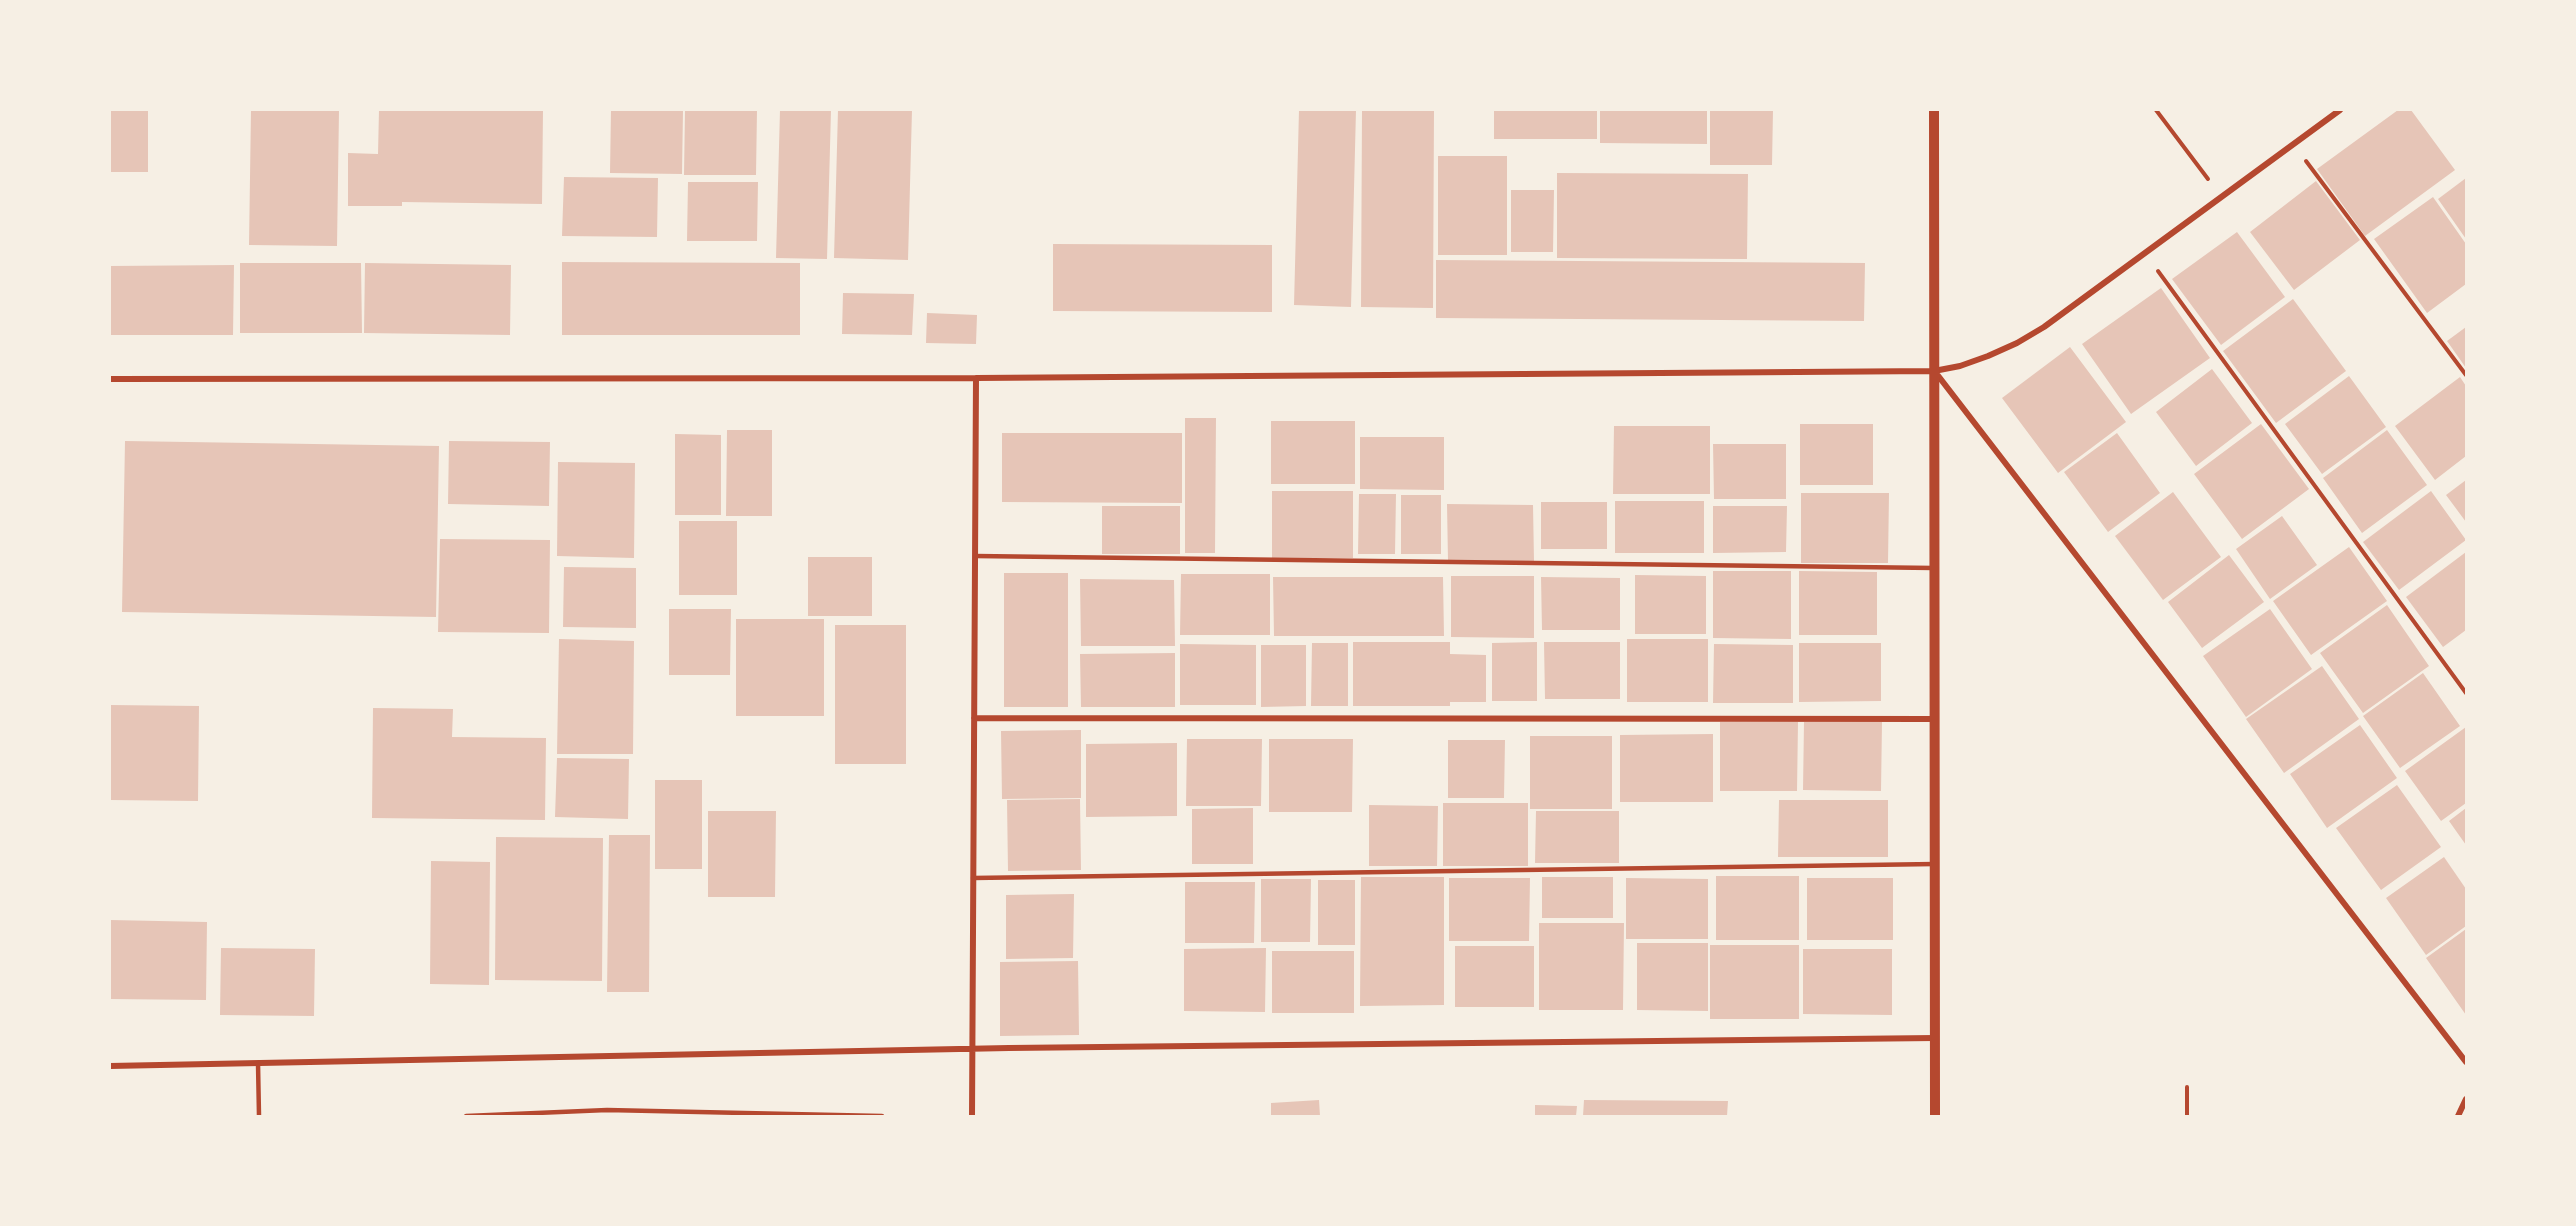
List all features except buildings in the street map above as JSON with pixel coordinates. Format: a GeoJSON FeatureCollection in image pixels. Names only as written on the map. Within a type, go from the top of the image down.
{"type":"FeatureCollection","features":[{"type":"Feature","properties":{"kind":"street"},"geometry":{"type":"LineString","coordinates":[[1934,110],[1935,1116]]}},
{"type":"Feature","properties":{"kind":"street"},"geometry":{"type":"LineString","coordinates":[[110,379],[976,378],[1934,371],[1960,366],[2017,343],[2044,327],[2340,110]]}},
{"type":"Feature","properties":{"kind":"street"},"geometry":{"type":"LineString","coordinates":[[1934,371],[2466,1062]]}},
{"type":"Feature","properties":{"kind":"street"},"geometry":{"type":"LineString","coordinates":[[972,1116],[976,378]]}},
{"type":"Feature","properties":{"kind":"street"},"geometry":{"type":"LineString","coordinates":[[974,718],[1935,719]]}},
{"type":"Feature","properties":{"kind":"street"},"geometry":{"type":"LineString","coordinates":[[110,1066],[972,1049],[1935,1038]]}},
{"type":"Feature","properties":{"kind":"street"},"geometry":{"type":"LineString","coordinates":[[2458,1116],[2466,1099]]}},
{"type":"Feature","properties":{"kind":"lane"},"geometry":{"type":"LineString","coordinates":[[975,556],[1934,568]]}},
{"type":"Feature","properties":{"kind":"lane"},"geometry":{"type":"LineString","coordinates":[[973,879],[1935,864]]}},
{"type":"Feature","properties":{"kind":"lane"},"geometry":{"type":"LineString","coordinates":[[258,1063],[259,1116]]}},
{"type":"Feature","properties":{"kind":"lane"},"geometry":{"type":"LineString","coordinates":[[465,1116],[552,1115],[607,1110],[882,1116]]}},
{"type":"Feature","properties":{"kind":"path"},"geometry":{"type":"LineString","coordinates":[[2156,110],[2221,197]]}},
{"type":"Feature","properties":{"kind":"path"},"geometry":{"type":"LineString","coordinates":[[2294,144],[2466,375]]}},
{"type":"Feature","properties":{"kind":"path"},"geometry":{"type":"LineString","coordinates":[[2145,254],[2466,693]]}},
{"type":"Feature","properties":{"kind":"path"},"geometry":{"type":"LineString","coordinates":[[2187,1087],[2187,1116]]}}]}
